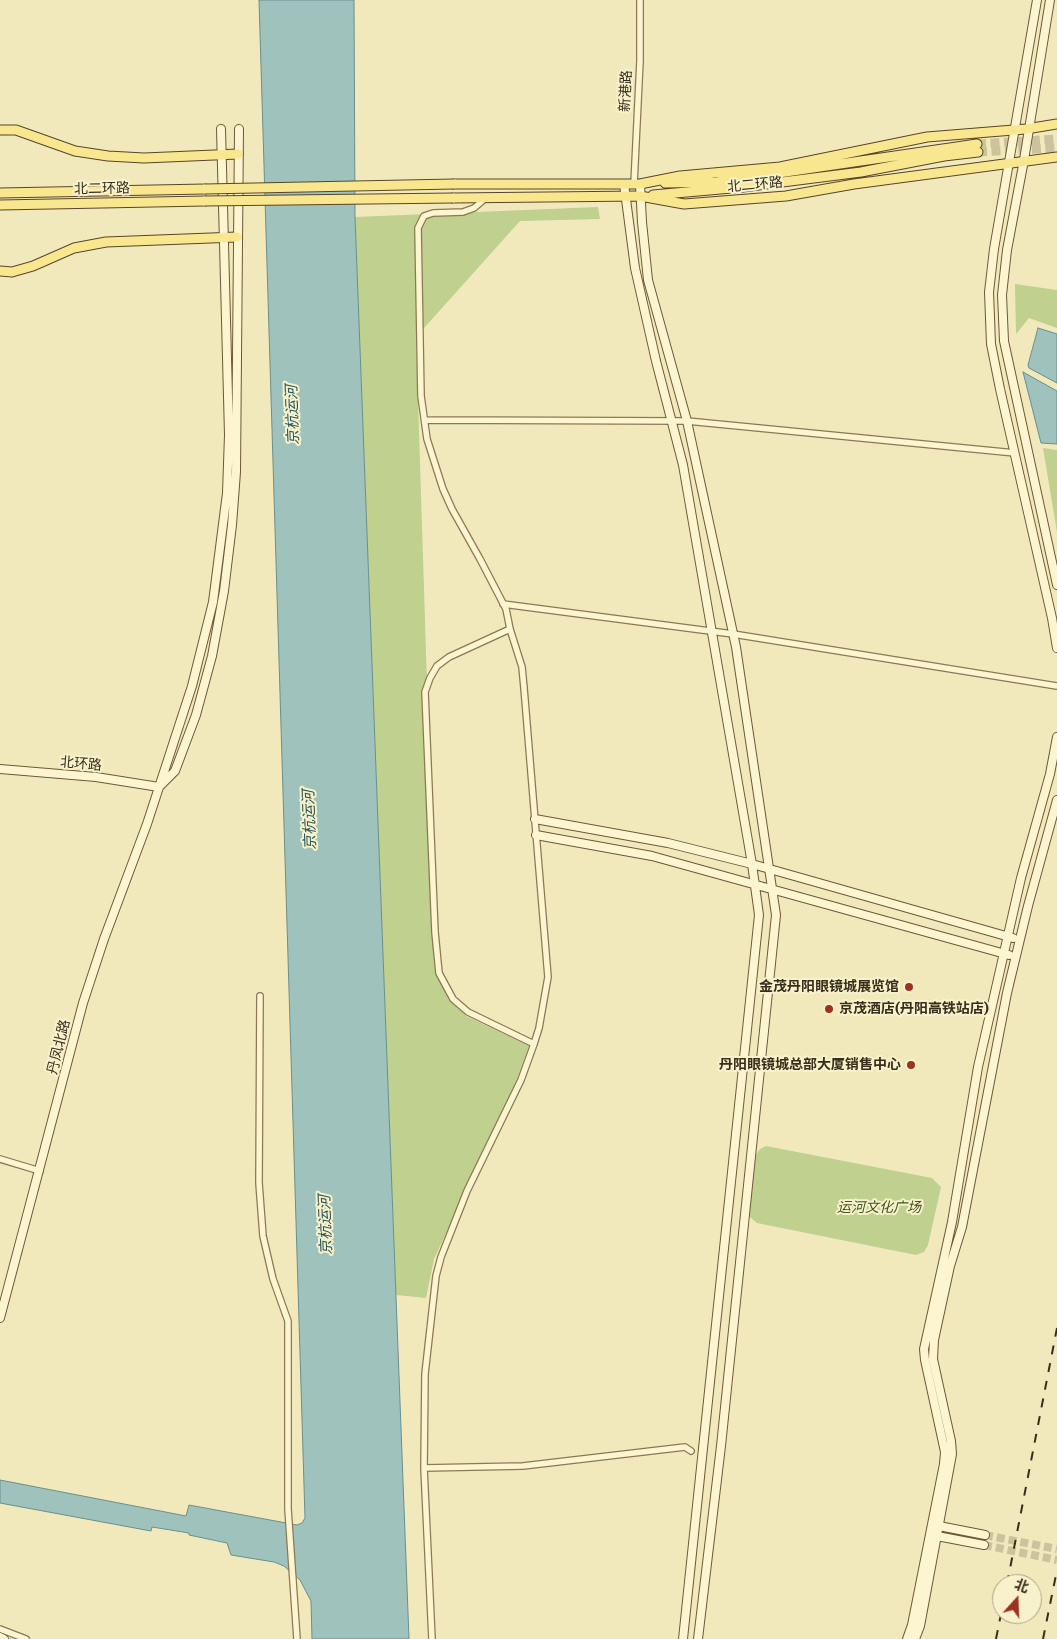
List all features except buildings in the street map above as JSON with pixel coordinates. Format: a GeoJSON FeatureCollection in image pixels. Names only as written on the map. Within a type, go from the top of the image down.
{"type":"FeatureCollection","features":[{"type":"Feature","properties":{"kind":"main road","name":"北二环路"},"geometry":{"type":"LineString","coordinates":[[0,193],[454,184],[633,184],[680,176],[780,167],[927,137],[1014,130],[1057,124]]}},
{"type":"Feature","properties":{"kind":"main road"},"geometry":{"type":"LineString","coordinates":[[0,130],[16,130],[75,151],[108,156],[144,158],[238,154]]}},
{"type":"Feature","properties":{"kind":"main road"},"geometry":{"type":"LineString","coordinates":[[633,184],[717,182],[978,148],[861,172],[743,187],[640,196]]}},
{"type":"Feature","properties":{"kind":"main road","name":"北二环路"},"geometry":{"type":"LineString","coordinates":[[0,205],[626,196],[640,196],[684,204],[786,196],[854,184],[1057,157]]}},
{"type":"Feature","properties":{"kind":"main road"},"geometry":{"type":"LineString","coordinates":[[0,271],[12,272],[33,266],[74,248],[106,242],[237,237]]}},
{"type":"Feature","properties":{"kind":"street","name":"新港路"},"geometry":{"type":"LineString","coordinates":[[633,184],[640,62],[640,0]]}},
{"type":"Feature","properties":{"kind":"street"},"geometry":{"type":"LineString","coordinates":[[1037,0],[994,249],[989,292],[991,344],[1057,648]]}},
{"type":"Feature","properties":{"kind":"street"},"geometry":{"type":"LineString","coordinates":[[1050,0],[1007,250],[1002,295],[1004,341],[1057,585]]}},
{"type":"Feature","properties":{"kind":"street","name":"丹凤北路"},"geometry":{"type":"LineString","coordinates":[[0,1318],[83,1003],[104,939],[147,824],[192,686],[211,611],[227,493],[229,435],[221,129]]}},
{"type":"Feature","properties":{"kind":"street"},"geometry":{"type":"LineString","coordinates":[[159,787],[175,771],[196,715],[212,656],[224,591],[236,472],[239,129]]}},
{"type":"Feature","properties":{"kind":"street"},"geometry":{"type":"LineString","coordinates":[[683,1639],[759,915],[752,864],[683,465],[634,268],[626,196],[633,184],[640,196],[648,280],[687,422],[733,634],[776,915],[722,1436],[698,1639]]}},
{"type":"Feature","properties":{"kind":"street"},"geometry":{"type":"LineString","coordinates":[[432,1639],[424,1468],[425,1374],[436,1276],[467,1191],[521,1080],[540,1028],[548,977],[522,667],[503,604],[452,509],[444,489],[427,439],[422,396],[418,228],[424,216],[433,213],[463,212],[474,208],[487,197]]}},
{"type":"Feature","properties":{"kind":"street"},"geometry":{"type":"LineString","coordinates":[[425,420],[687,422],[1015,453]]}},
{"type":"Feature","properties":{"kind":"street"},"geometry":{"type":"LineString","coordinates":[[503,604],[733,634],[1057,686]]}},
{"type":"Feature","properties":{"kind":"street"},"geometry":{"type":"LineString","coordinates":[[510,629],[449,657],[437,666],[425,692],[435,924],[439,973],[453,999],[468,1012],[534,1044]]}},
{"type":"Feature","properties":{"kind":"street"},"geometry":{"type":"LineString","coordinates":[[907,1639],[912,1624],[945,1452],[924,1349],[952,1222],[978,1067],[1021,878],[1050,774],[1057,736]]}},
{"type":"Feature","properties":{"kind":"street","name":"北环路"},"geometry":{"type":"LineString","coordinates":[[0,769],[96,777],[159,787]]}},
{"type":"Feature","properties":{"kind":"street"},"geometry":{"type":"LineString","coordinates":[[915,1639],[920,1626],[952,1454],[951,1441],[932,1360],[934,1340],[950,1266],[962,1227],[1007,993],[1057,800]]}},
{"type":"Feature","properties":{"kind":"street"},"geometry":{"type":"LineString","coordinates":[[535,819],[668,844],[769,868],[1020,940]]}},
{"type":"Feature","properties":{"kind":"street"},"geometry":{"type":"LineString","coordinates":[[536,835],[652,856],[1016,957]]}},
{"type":"Feature","properties":{"kind":"street"},"geometry":{"type":"LineString","coordinates":[[260,996],[259,1183],[263,1236],[273,1279],[288,1321],[289,1516],[297,1639]]}},
{"type":"Feature","properties":{"kind":"street"},"geometry":{"type":"LineString","coordinates":[[0,1159],[40,1171]]}},
{"type":"Feature","properties":{"kind":"street"},"geometry":{"type":"LineString","coordinates":[[424,1468],[524,1466],[685,1447],[691,1451]]}},
{"type":"Feature","properties":{"kind":"street"},"geometry":{"type":"LineString","coordinates":[[931,1529],[939,1526],[985,1535]]}},
{"type":"Feature","properties":{"kind":"street"},"geometry":{"type":"LineString","coordinates":[[931,1529],[937,1536],[984,1546]]}},
{"type":"Feature","properties":{"kind":"street"},"geometry":{"type":"LineString","coordinates":[[1,1636],[26,1639]]}},
{"type":"Feature","properties":{"kind":"green space"},"geometry":{"type":"Polygon","coordinates":[[[598,207],[600,219],[520,221],[416,337],[436,967],[447,991],[448,999],[466,1016],[529,1046],[517,1079],[434,1259],[426,1298],[396,1295],[355,217],[598,207]]]}},
{"type":"Feature","properties":{"kind":"green space"},"geometry":{"type":"Polygon","coordinates":[[[1015,284],[1057,290],[1057,328],[1029,318],[1016,334],[1015,284]]]}},
{"type":"Feature","properties":{"kind":"green space"},"geometry":{"type":"Polygon","coordinates":[[[1043,448],[1057,450],[1057,532],[1043,448]]]}},
{"type":"Feature","properties":{"kind":"green space","name":"运河文化广场"},"geometry":{"type":"Polygon","coordinates":[[[766,1146],[932,1178],[941,1187],[928,1245],[924,1252],[916,1255],[757,1223],[750,1217],[749,1208],[756,1155],[760,1149],[766,1146]]]}},
{"type":"Feature","properties":{"kind":"water","name":"京杭运河"},"geometry":{"type":"Polygon","coordinates":[[[259,0],[354,0],[355,217],[409,1639],[312,1639],[311,1601],[300,1580],[284,1566],[274,1562],[231,1555],[227,1543],[189,1535],[189,1533],[152,1527],[151,1531],[0,1503],[0,1480],[186,1516],[189,1505],[297,1525],[302,1523],[305,1518],[259,0]]]}},
{"type":"Feature","properties":{"kind":"water"},"geometry":{"type":"Polygon","coordinates":[[[1038,328],[1057,334],[1057,383],[1029,368],[1028,365],[1038,328]]]}},
{"type":"Feature","properties":{"kind":"water"},"geometry":{"type":"Polygon","coordinates":[[[1023,372],[1057,391],[1057,444],[1041,443],[1023,372]]]}},
{"type":"Feature","properties":{"kind":"tunnel"},"geometry":{"type":"LineString","coordinates":[[977,144],[1057,139]]}},
{"type":"Feature","properties":{"kind":"tunnel"},"geometry":{"type":"LineString","coordinates":[[978,152],[1057,148]]}},
{"type":"Feature","properties":{"kind":"tunnel"},"geometry":{"type":"LineString","coordinates":[[985,1535],[1057,1549]]}},
{"type":"Feature","properties":{"kind":"tunnel"},"geometry":{"type":"LineString","coordinates":[[984,1545],[1057,1560]]}},
{"type":"Feature","properties":{"kind":"railway"},"geometry":{"type":"LineString","coordinates":[[1009,1574],[1057,1328]]}},
{"type":"Feature","properties":{"kind":"railway"},"geometry":{"type":"LineString","coordinates":[[1043,1639],[1057,1570]]}},
{"type":"Feature","properties":{"kind":"railway"},"geometry":{"type":"LineString","coordinates":[[996,1639],[999,1624]]}},
{"type":"Feature","properties":{"kind":"place","name":"金茂丹阳眼镜城展览馆"},"geometry":{"type":"Point","coordinates":[909,987]}},
{"type":"Feature","properties":{"kind":"place","name":"京茂酒店(丹阳高铁站店)"},"geometry":{"type":"Point","coordinates":[829,1009]}},
{"type":"Feature","properties":{"kind":"place","name":"丹阳眼镜城总部大厦销售中心"},"geometry":{"type":"Point","coordinates":[911,1065]}}]}
